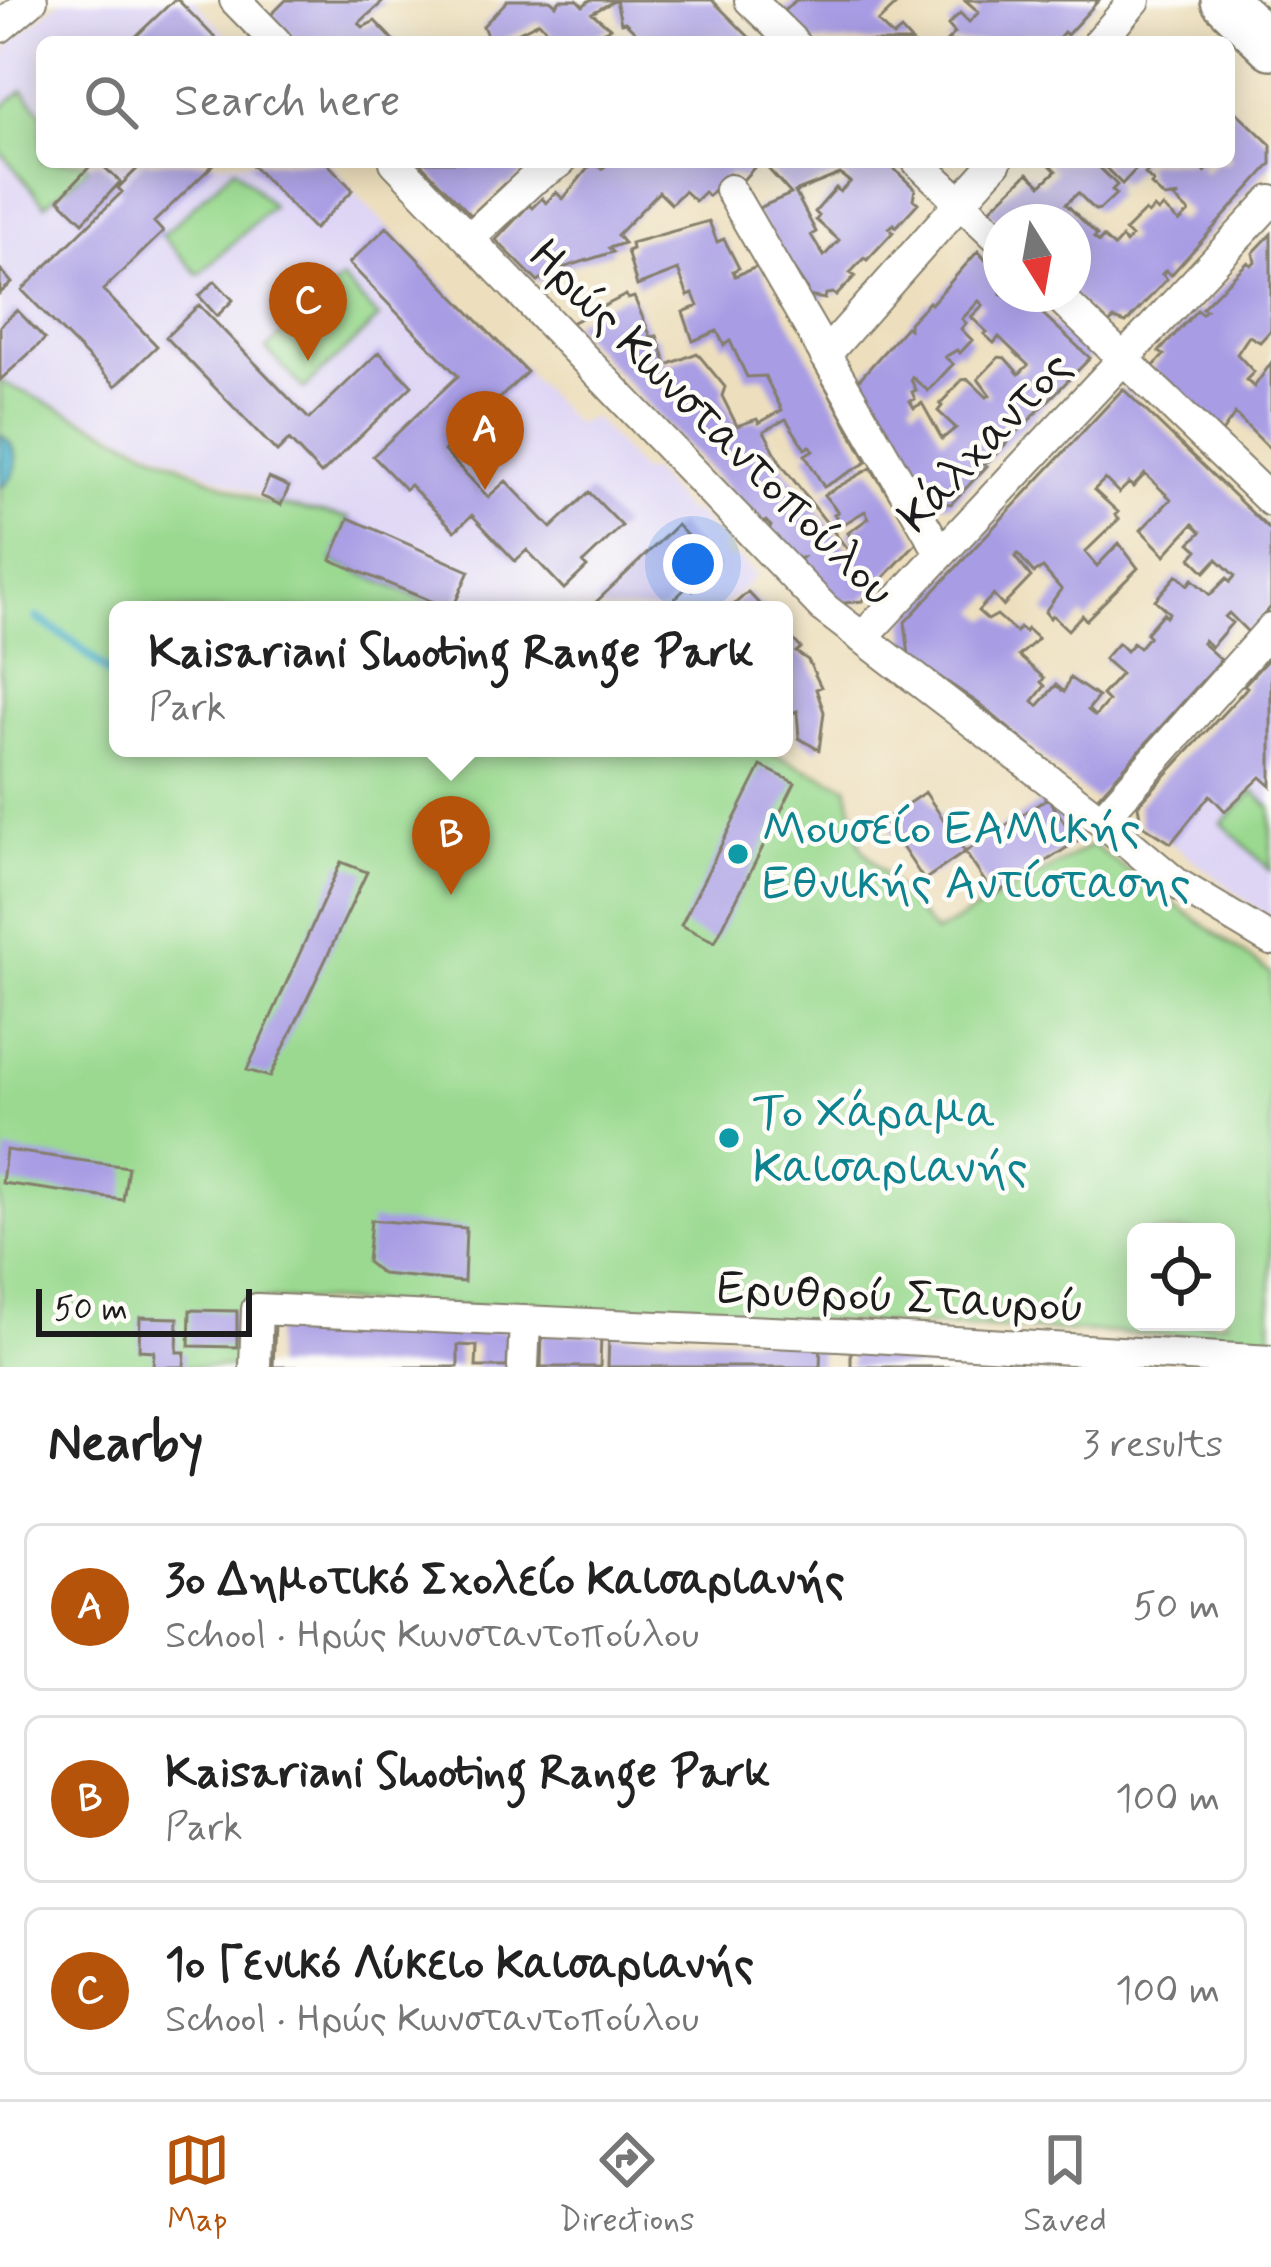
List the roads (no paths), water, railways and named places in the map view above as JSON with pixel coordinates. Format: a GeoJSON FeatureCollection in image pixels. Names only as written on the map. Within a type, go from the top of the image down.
{"type":"FeatureCollection","features":[{"type":"Feature","properties":{"kind":"street"},"geometry":{"type":"LineString","coordinates":[[0,27],[32,0]]}},
{"type":"Feature","properties":{"kind":"street"},"geometry":{"type":"LineString","coordinates":[[1104,36],[1135,0]]}},
{"type":"Feature","properties":{"kind":"street"},"geometry":{"type":"LineString","coordinates":[[1224,0],[1271,46]]}},
{"type":"Feature","properties":{"kind":"street"},"geometry":{"type":"LineString","coordinates":[[756,2],[784,36]]}},
{"type":"Feature","properties":{"kind":"street"},"geometry":{"type":"LineString","coordinates":[[251,6],[272,36]]}},
{"type":"Feature","properties":{"kind":"street","name":"Ηρώς Κωνσταντοπούλου"},"geometry":{"type":"LineString","coordinates":[[400,168],[825,609],[1176,883],[1266,937]]}},
{"type":"Feature","properties":{"kind":"street"},"geometry":{"type":"LineString","coordinates":[[470,238],[551,168]]}},
{"type":"Feature","properties":{"kind":"street"},"geometry":{"type":"LineString","coordinates":[[924,168],[983,224]]}},
{"type":"Feature","properties":{"kind":"street"},"geometry":{"type":"LineString","coordinates":[[825,355],[991,168]]}},
{"type":"Feature","properties":{"kind":"street"},"geometry":{"type":"LineString","coordinates":[[730,190],[940,552]]}},
{"type":"Feature","properties":{"kind":"street","name":"Κάλχαντος"},"geometry":{"type":"LineString","coordinates":[[862,638],[1271,201]]}},
{"type":"Feature","properties":{"kind":"street"},"geometry":{"type":"LineString","coordinates":[[1075,312],[1271,501]]}},
{"type":"Feature","properties":{"kind":"street"},"geometry":{"type":"LineString","coordinates":[[1101,820],[1271,629]]}},
{"type":"Feature","properties":{"kind":"street","name":"Ερυθρού Σταυρού"},"geometry":{"type":"LineString","coordinates":[[255,1367],[257,1309],[838,1336],[1013,1356],[1271,1360]]}},
{"type":"Feature","properties":{"kind":"street"},"geometry":{"type":"LineString","coordinates":[[523,1367],[525,1321]]}},
{"type":"Feature","properties":{"kind":"street"},"geometry":{"type":"LineString","coordinates":[[836,1367],[838,1336]]}},
{"type":"Feature","properties":{"kind":"water"},"geometry":{"type":"Polygon","coordinates":[[[0,434],[12,447],[16,461],[12,475],[0,488],[0,434]]]}},
{"type":"Feature","properties":{"kind":"waterway"},"geometry":{"type":"LineString","coordinates":[[37,618],[109,673]]}},
{"type":"Feature","properties":{"kind":"place","name":"1ο Γενικό Λύκειο Καισαριανής"},"geometry":{"type":"Point","coordinates":[308,361]}},
{"type":"Feature","properties":{"kind":"place","name":"3ο Δημοτικό Σχολείο Καισαριανής"},"geometry":{"type":"Point","coordinates":[485,490]}},
{"type":"Feature","properties":{"kind":"place","name":"Μουσείο ΕΑΜικής Εθνικής Αντίστασης"},"geometry":{"type":"Point","coordinates":[738,854]}},
{"type":"Feature","properties":{"kind":"place","name":"Kaisariani Shooting Range Park"},"geometry":{"type":"Point","coordinates":[451,895]}},
{"type":"Feature","properties":{"kind":"place","name":"Το Χάραμα Καισαριανής"},"geometry":{"type":"Point","coordinates":[729,1138]}}]}
